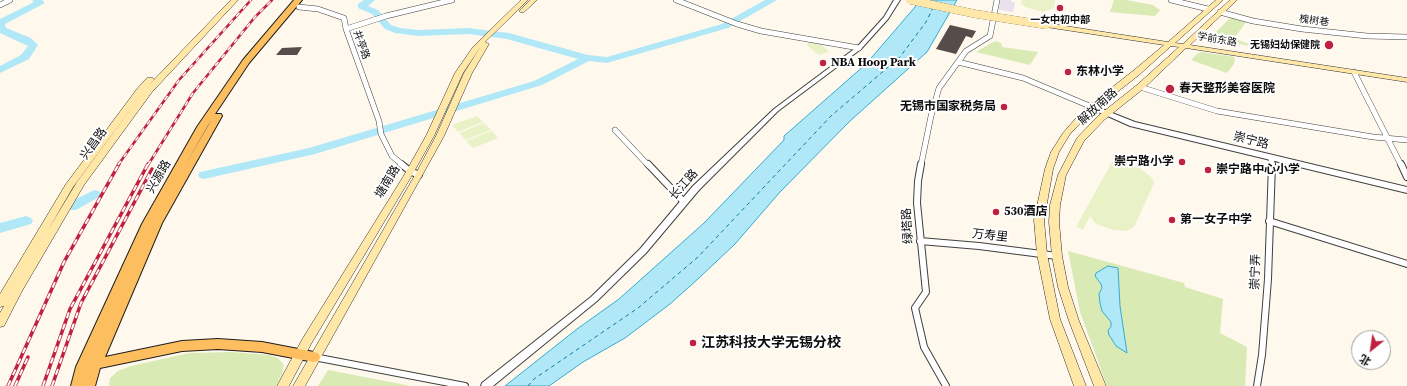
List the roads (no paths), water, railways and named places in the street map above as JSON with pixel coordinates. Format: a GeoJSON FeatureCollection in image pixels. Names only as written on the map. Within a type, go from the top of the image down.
{"type":"FeatureCollection","features":[{"type":"Feature","properties":{"kind":"main road","name":"兴昌路"},"geometry":{"type":"LineString","coordinates":[[0,303],[69,186],[140,91],[228,0]]}},
{"type":"Feature","properties":{"kind":"main road","name":"兴昌路"},"geometry":{"type":"LineString","coordinates":[[0,323],[17,290],[76,191],[98,159],[149,90],[235,0]]}},
{"type":"Feature","properties":{"kind":"main road","name":"塘南路"},"geometry":{"type":"LineString","coordinates":[[299,386],[414,173],[459,73],[483,43],[525,0]]}},
{"type":"Feature","properties":{"kind":"main road","name":"塘南路"},"geometry":{"type":"LineString","coordinates":[[503,24],[534,0]]}},
{"type":"Feature","properties":{"kind":"main road"},"geometry":{"type":"LineString","coordinates":[[910,0],[998,18],[1046,23]]}},
{"type":"Feature","properties":{"kind":"main road"},"geometry":{"type":"LineString","coordinates":[[929,0],[1046,23]]}},
{"type":"Feature","properties":{"kind":"main road","name":"解放南路"},"geometry":{"type":"LineString","coordinates":[[1080,386],[1055,319],[1042,254],[1039,220],[1049,169],[1055,152],[1066,133],[1092,107],[1220,0]]}},
{"type":"Feature","properties":{"kind":"main road","name":"解放南路"},"geometry":{"type":"LineString","coordinates":[[1100,386],[1074,320],[1063,287],[1057,256],[1054,222],[1055,205],[1062,175],[1080,140],[1106,113],[1140,87],[1234,0]]}},
{"type":"Feature","properties":{"kind":"main road","name":"兴源路"},"geometry":{"type":"LineString","coordinates":[[89,386],[96,364],[157,223],[211,126],[254,62],[300,2]]}},
{"type":"Feature","properties":{"kind":"main road","name":"兴源路"},"geometry":{"type":"LineString","coordinates":[[77,386],[82,366],[147,224],[202,126],[246,62],[300,2]]}},
{"type":"Feature","properties":{"kind":"main road","name":"学前东路"},"geometry":{"type":"LineString","coordinates":[[1046,23],[1407,76]]}},
{"type":"Feature","properties":{"kind":"main road","name":"塘南路"},"geometry":{"type":"LineString","coordinates":[[283,386],[300,355],[446,122],[483,43]]}},
{"type":"Feature","properties":{"kind":"main road","name":"学前东路"},"geometry":{"type":"LineString","coordinates":[[1187,43],[1407,80]]}},
{"type":"Feature","properties":{"kind":"main road"},"geometry":{"type":"LineString","coordinates":[[82,366],[182,346],[218,344],[262,347],[314,357]]}},
{"type":"Feature","properties":{"kind":"street"},"geometry":{"type":"LineString","coordinates":[[0,5],[10,0]]}},
{"type":"Feature","properties":{"kind":"street"},"geometry":{"type":"LineString","coordinates":[[346,29],[386,16],[452,0]]}},
{"type":"Feature","properties":{"kind":"street"},"geometry":{"type":"LineString","coordinates":[[676,0],[726,20],[761,31],[859,48]]}},
{"type":"Feature","properties":{"kind":"street","name":"长江路"},"geometry":{"type":"LineString","coordinates":[[486,386],[594,299],[643,251],[684,202],[776,110],[859,48],[886,18],[897,0]]}},
{"type":"Feature","properties":{"kind":"street","name":"绿塔路"},"geometry":{"type":"LineString","coordinates":[[946,386],[924,346],[915,308],[926,292],[917,204],[918,181],[931,116],[939,88],[966,51],[990,36],[997,0]]}},
{"type":"Feature","properties":{"kind":"street"},"geometry":{"type":"LineString","coordinates":[[1171,0],[1208,9]]}},
{"type":"Feature","properties":{"kind":"street","name":"井亭路"},"geometry":{"type":"LineString","coordinates":[[300,2],[337,14],[344,18],[346,29],[379,121],[382,134],[392,156],[414,173]]}},
{"type":"Feature","properties":{"kind":"street","name":"槐树巷"},"geometry":{"type":"LineString","coordinates":[[1220,12],[1253,21],[1324,32],[1407,37]]}},
{"type":"Feature","properties":{"kind":"street"},"geometry":{"type":"LineString","coordinates":[[958,62],[1023,78],[1092,107]]}},
{"type":"Feature","properties":{"kind":"street"},"geometry":{"type":"LineString","coordinates":[[1354,72],[1390,138],[1407,177]]}},
{"type":"Feature","properties":{"kind":"street"},"geometry":{"type":"LineString","coordinates":[[1140,87],[1217,111],[1373,137],[1407,140]]}},
{"type":"Feature","properties":{"kind":"street","name":"崇宁路"},"geometry":{"type":"LineString","coordinates":[[1092,107],[1133,124],[1407,190]]}},
{"type":"Feature","properties":{"kind":"street"},"geometry":{"type":"LineString","coordinates":[[615,130],[684,202]]}},
{"type":"Feature","properties":{"kind":"street","name":"崇宁弄"},"geometry":{"type":"LineString","coordinates":[[1257,386],[1262,355],[1268,279],[1271,158]]}},
{"type":"Feature","properties":{"kind":"street"},"geometry":{"type":"LineString","coordinates":[[1270,220],[1407,264]]}},
{"type":"Feature","properties":{"kind":"street","name":"万寿里"},"geometry":{"type":"LineString","coordinates":[[920,241],[979,246],[1057,256]]}},
{"type":"Feature","properties":{"kind":"street"},"geometry":{"type":"LineString","coordinates":[[314,357],[465,386]]}},
{"type":"Feature","properties":{"kind":"water"},"geometry":{"type":"Polygon","coordinates":[[[918,0],[957,0],[927,52],[850,121],[780,192],[735,244],[699,278],[670,304],[625,338],[583,362],[549,386],[505,386],[577,329],[619,299],[704,223],[784,140],[784,136],[866,64],[915,7],[918,0]]]}},
{"type":"Feature","properties":{"kind":"water"},"geometry":{"type":"Polygon","coordinates":[[[1108,266],[1118,268],[1120,306],[1127,353],[1116,346],[1109,335],[1108,330],[1111,327],[1111,322],[1102,311],[1100,303],[1099,294],[1102,288],[1095,276],[1096,273],[1108,266]]]}},
{"type":"Feature","properties":{"kind":"waterway"},"geometry":{"type":"LineString","coordinates":[[0,70],[25,57],[33,45],[27,40],[2,30],[0,23],[40,3],[37,0]]}},
{"type":"Feature","properties":{"kind":"waterway"},"geometry":{"type":"LineString","coordinates":[[370,0],[361,6],[375,12],[388,27],[398,31],[419,33],[468,31],[509,36],[529,43],[548,46],[587,58]]}},
{"type":"Feature","properties":{"kind":"waterway"},"geometry":{"type":"LineString","coordinates":[[587,58],[607,60],[725,26],[772,0]]}},
{"type":"Feature","properties":{"kind":"waterway"},"geometry":{"type":"LineString","coordinates":[[204,175],[311,151],[538,83],[587,58]]}},
{"type":"Feature","properties":{"kind":"waterway"},"geometry":{"type":"LineString","coordinates":[[71,207],[94,194]]}},
{"type":"Feature","properties":{"kind":"waterway"},"geometry":{"type":"LineString","coordinates":[[0,228],[26,221]]}},
{"type":"Feature","properties":{"kind":"railway"},"geometry":{"type":"LineString","coordinates":[[118,165],[179,80],[251,0]]}},
{"type":"Feature","properties":{"kind":"railway"},"geometry":{"type":"LineString","coordinates":[[148,165],[193,93],[255,17],[272,0]]}},
{"type":"Feature","properties":{"kind":"railway"},"geometry":{"type":"LineString","coordinates":[[8,386],[64,262],[119,164]]}},
{"type":"Feature","properties":{"kind":"railway"},"geometry":{"type":"LineString","coordinates":[[43,386],[70,309],[148,164]]}},
{"type":"Feature","properties":{"kind":"railway"},"geometry":{"type":"LineString","coordinates":[[52,386],[81,303],[152,169]]}},
{"type":"Feature","properties":{"kind":"railway"},"geometry":{"type":"LineString","coordinates":[[15,386],[28,357]]}},
{"type":"Feature","properties":{"kind":"place","name":"一女中初中部"},"geometry":{"type":"Point","coordinates":[1060,8]}},
{"type":"Feature","properties":{"kind":"place","name":"无锡妇幼保健院"},"geometry":{"type":"Point","coordinates":[1329,45]}},
{"type":"Feature","properties":{"kind":"place","name":"NBA Hoop Park"},"geometry":{"type":"Point","coordinates":[823,63]}},
{"type":"Feature","properties":{"kind":"place","name":"东林小学"},"geometry":{"type":"Point","coordinates":[1068,72]}},
{"type":"Feature","properties":{"kind":"place","name":"春天整形美容医院"},"geometry":{"type":"Point","coordinates":[1170,89]}},
{"type":"Feature","properties":{"kind":"place","name":"无锡市国家税务局"},"geometry":{"type":"Point","coordinates":[1004,107]}},
{"type":"Feature","properties":{"kind":"place","name":"崇宁路小学"},"geometry":{"type":"Point","coordinates":[1182,162]}},
{"type":"Feature","properties":{"kind":"place","name":"崇宁路中心小学"},"geometry":{"type":"Point","coordinates":[1208,170]}},
{"type":"Feature","properties":{"kind":"place","name":"530酒店"},"geometry":{"type":"Point","coordinates":[996,212]}},
{"type":"Feature","properties":{"kind":"place","name":"第一女子中学"},"geometry":{"type":"Point","coordinates":[1172,220]}},
{"type":"Feature","properties":{"kind":"place","name":"江苏科技大学无锡分校"},"geometry":{"type":"Point","coordinates":[693,343]}}]}
